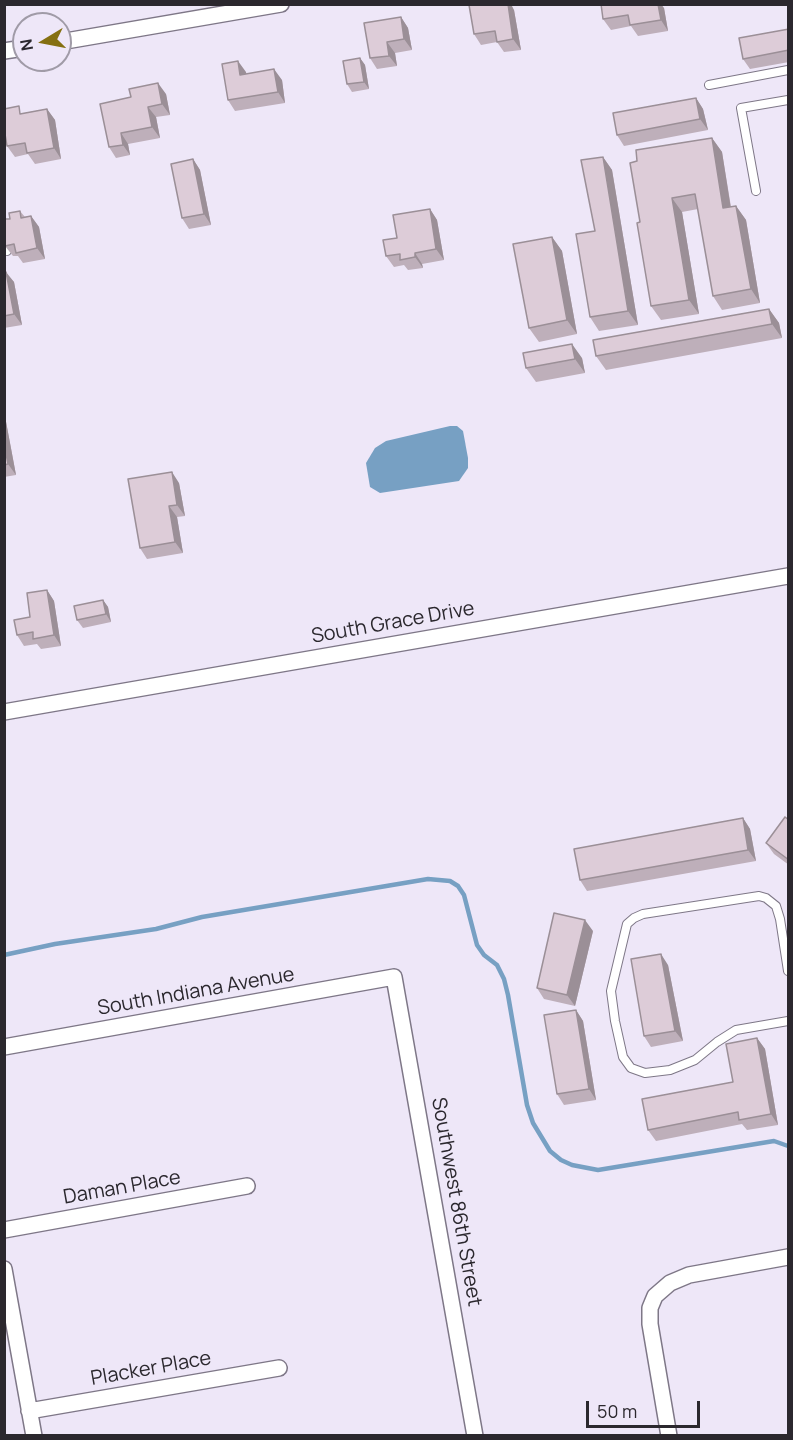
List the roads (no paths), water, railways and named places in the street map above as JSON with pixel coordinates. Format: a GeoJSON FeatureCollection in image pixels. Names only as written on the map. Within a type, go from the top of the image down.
{"type":"FeatureCollection","features":[{"type":"Feature","properties":{"kind":"street"},"geometry":{"type":"LineString","coordinates":[[72,40],[281,4]]}},
{"type":"Feature","properties":{"kind":"street","name":"South Grace Drive"},"geometry":{"type":"LineString","coordinates":[[4,712],[789,576]]}},
{"type":"Feature","properties":{"kind":"street","name":"South Indiana Avenue"},"geometry":{"type":"LineString","coordinates":[[4,1047],[394,977]]}},
{"type":"Feature","properties":{"kind":"street","name":"Southwest 86th Street"},"geometry":{"type":"LineString","coordinates":[[394,977],[475,1436]]}},
{"type":"Feature","properties":{"kind":"street","name":"Daman Place"},"geometry":{"type":"LineString","coordinates":[[4,1230],[247,1186]]}},
{"type":"Feature","properties":{"kind":"street"},"geometry":{"type":"LineString","coordinates":[[669,1436],[650,1324],[650,1308],[655,1296],[670,1283],[689,1275],[789,1257]]}},
{"type":"Feature","properties":{"kind":"street"},"geometry":{"type":"LineString","coordinates":[[4,1269],[34,1436]]}},
{"type":"Feature","properties":{"kind":"street","name":"Placker Place"},"geometry":{"type":"LineString","coordinates":[[30,1411],[279,1368]]}},
{"type":"Feature","properties":{"kind":"lane"},"geometry":{"type":"LineString","coordinates":[[710,85],[789,70]]}},
{"type":"Feature","properties":{"kind":"lane"},"geometry":{"type":"LineString","coordinates":[[756,191],[741,108],[789,100]]}},
{"type":"Feature","properties":{"kind":"lane"},"geometry":{"type":"LineString","coordinates":[[789,972],[776,906],[766,898],[759,896],[643,914],[634,918],[627,924],[611,991],[623,1057],[631,1068],[645,1073],[670,1070],[695,1060],[736,1030],[789,1021]]}},
{"type":"Feature","properties":{"kind":"water"},"geometry":{"type":"Polygon","coordinates":[[[457,426],[463,431],[468,458],[468,468],[459,481],[380,493],[370,487],[366,463],[375,448],[386,441],[457,426]]]}},
{"type":"Feature","properties":{"kind":"waterway"},"geometry":{"type":"LineString","coordinates":[[4,955],[55,944],[156,929],[202,917],[428,879],[450,881],[458,886],[464,895],[477,945],[484,955],[497,965],[504,979],[527,1105],[533,1123],[550,1151],[561,1160],[572,1165],[598,1170],[774,1141],[788,1146]]}}]}
